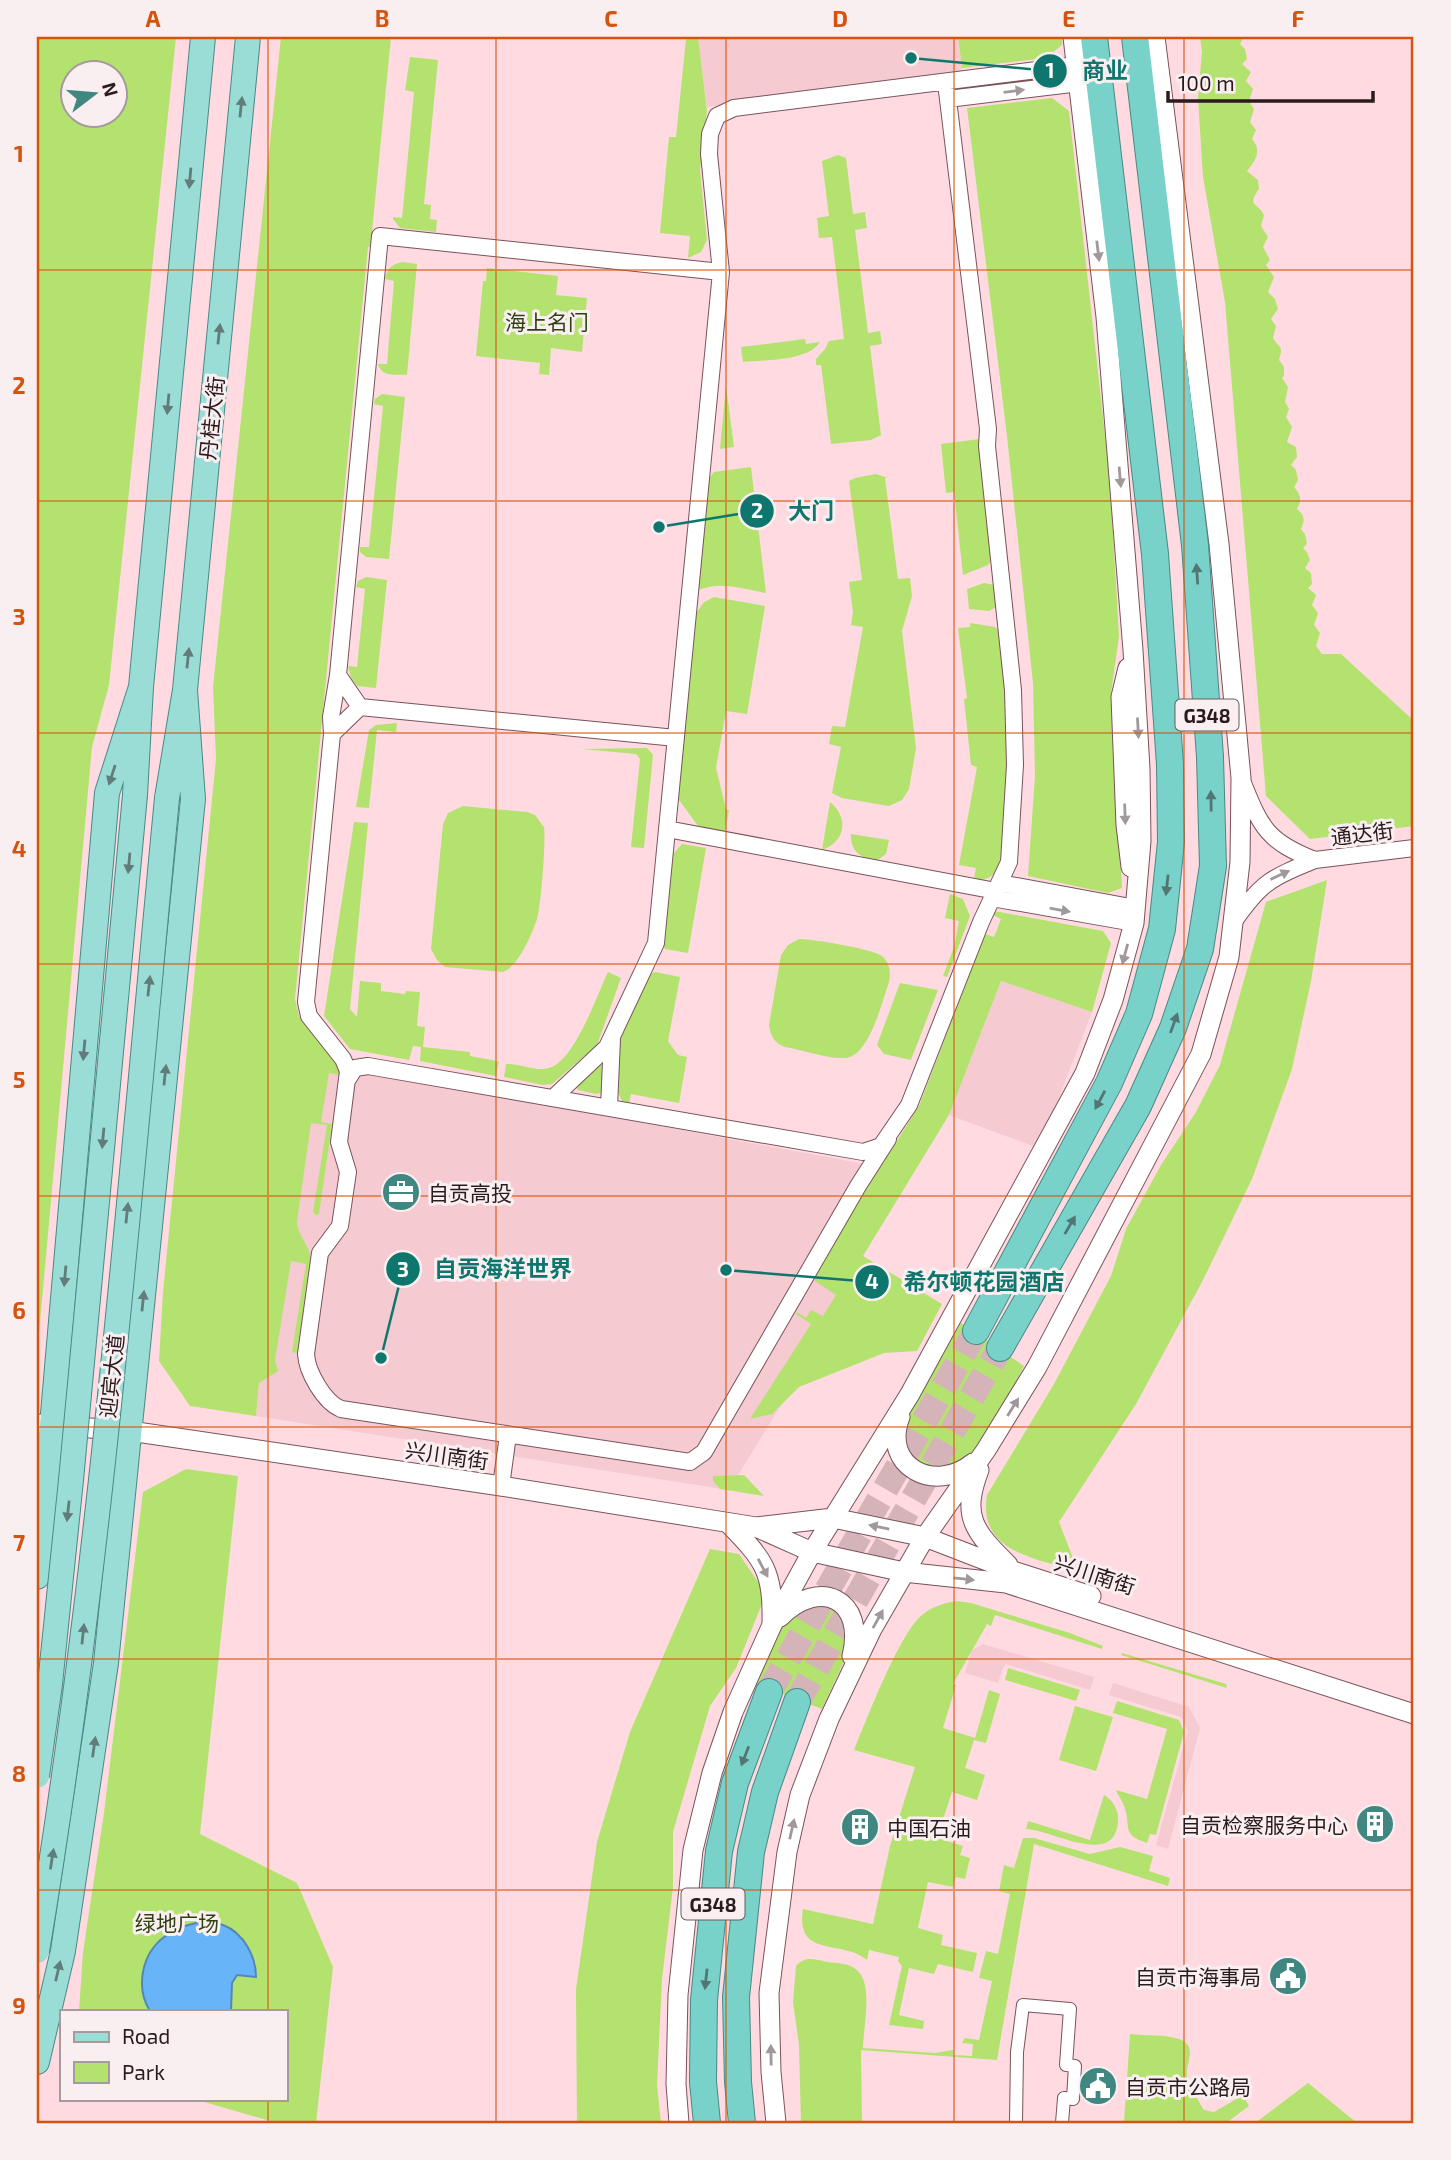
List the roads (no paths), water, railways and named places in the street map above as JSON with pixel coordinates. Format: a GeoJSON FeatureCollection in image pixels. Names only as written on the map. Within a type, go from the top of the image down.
{"type":"FeatureCollection","features":[{"type":"Feature","properties":{"kind":"highway","name":"G348"},"geometry":{"type":"LineString","coordinates":[[976,1331],[1109,1083],[1139,1014],[1162,929],[1171,842],[1170,764],[1155,554],[1092,37]]}},
{"type":"Feature","properties":{"kind":"highway","name":"G348"},"geometry":{"type":"LineString","coordinates":[[1000,1348],[1138,1106],[1173,1028],[1200,948],[1213,866],[1210,757],[1195,545],[1136,44]]}},
{"type":"Feature","properties":{"kind":"highway","name":"G348"},"geometry":{"type":"LineString","coordinates":[[707,2123],[703,2082],[704,2000],[719,1851],[736,1783],[769,1692]]}},
{"type":"Feature","properties":{"kind":"highway","name":"G348"},"geometry":{"type":"LineString","coordinates":[[742,2123],[736,1997],[751,1852],[765,1792],[797,1702]]}},
{"type":"Feature","properties":{"kind":"main road","name":"丹桂大街"},"geometry":{"type":"LineString","coordinates":[[135,795],[141,687],[203,37]]}},
{"type":"Feature","properties":{"kind":"main road","name":"丹桂大街"},"geometry":{"type":"LineString","coordinates":[[167,798],[185,690],[248,37]]}},
{"type":"Feature","properties":{"kind":"main road"},"geometry":{"type":"LineString","coordinates":[[37,1577],[44,1506],[44,1424],[60,1337],[107,793],[141,687]]}},
{"type":"Feature","properties":{"kind":"main road"},"geometry":{"type":"LineString","coordinates":[[37,2062],[63,1951],[106,1663],[193,799],[185,690]]}},
{"type":"Feature","properties":{"kind":"main road","name":"迎宾大道"},"geometry":{"type":"LineString","coordinates":[[37,1776],[50,1684],[69,1494],[135,795]]}},
{"type":"Feature","properties":{"kind":"main road","name":"迎宾大道"},"geometry":{"type":"LineString","coordinates":[[37,1951],[78,1685],[167,798]]}},
{"type":"Feature","properties":{"kind":"main road"},"geometry":{"type":"LineString","coordinates":[[60,1337],[63,1355],[74,1375],[91,1385],[115,1383],[131,1368],[138,1350]]}},
{"type":"Feature","properties":{"kind":"main road"},"geometry":{"type":"LineString","coordinates":[[44,1506],[57,1480],[68,1473],[90,1469],[108,1478],[120,1501],[122,1513]]}},
{"type":"Feature","properties":{"kind":"street"},"geometry":{"type":"LineString","coordinates":[[679,2123],[676,2084],[678,1995],[693,1850],[712,1773],[733,1712],[772,1625],[812,1552],[910,1394],[1085,1073],[1113,1000],[1135,915],[1141,829],[1133,650],[1106,317],[1073,37]]}},
{"type":"Feature","properties":{"kind":"street"},"geometry":{"type":"LineString","coordinates":[[1092,37],[1094,217]]}},
{"type":"Feature","properties":{"kind":"street"},"geometry":{"type":"LineString","coordinates":[[776,2123],[771,2072],[769,1993],[787,1852],[800,1795],[844,1688],[872,1629],[925,1537],[986,1450],[1037,1367],[1201,1054],[1229,957],[1240,862],[1241,778],[1219,544],[1155,37]]}},
{"type":"Feature","properties":{"kind":"street"},"geometry":{"type":"LineString","coordinates":[[553,1098],[602,1052],[612,1038],[656,943],[721,272],[709,150],[711,127],[717,116],[734,108],[946,83],[1079,74]]}},
{"type":"Feature","properties":{"kind":"street"},"geometry":{"type":"LineString","coordinates":[[948,99],[1079,74]]}},
{"type":"Feature","properties":{"kind":"street"},"geometry":{"type":"LineString","coordinates":[[343,1059],[348,1079],[339,1142],[348,1167],[347,1183],[340,1226],[320,1253],[306,1354],[308,1367],[330,1402],[341,1409],[681,1463],[696,1459],[710,1442],[858,1186],[909,1105],[981,922],[1009,862],[1014,799],[1013,690],[987,446],[988,429],[946,83]]}},
{"type":"Feature","properties":{"kind":"street"},"geometry":{"type":"LineString","coordinates":[[721,272],[380,236],[338,675],[331,717],[332,734],[306,1002],[309,1016],[343,1059],[350,1063],[855,1151],[877,1149],[888,1139]]}},
{"type":"Feature","properties":{"kind":"street"},"geometry":{"type":"LineString","coordinates":[[1106,317],[1155,554]]}},
{"type":"Feature","properties":{"kind":"street"},"geometry":{"type":"LineString","coordinates":[[1171,344],[1219,544]]}},
{"type":"Feature","properties":{"kind":"street"},"geometry":{"type":"LineString","coordinates":[[338,675],[360,708]]}},
{"type":"Feature","properties":{"kind":"street"},"geometry":{"type":"LineString","coordinates":[[332,734],[360,708],[676,738]]}},
{"type":"Feature","properties":{"kind":"street"},"geometry":{"type":"LineString","coordinates":[[1241,778],[1255,813],[1268,832],[1288,849],[1315,859]]}},
{"type":"Feature","properties":{"kind":"street"},"geometry":{"type":"LineString","coordinates":[[667,829],[1135,915]]}},
{"type":"Feature","properties":{"kind":"street","name":"通达街"},"geometry":{"type":"LineString","coordinates":[[1315,859],[1414,848]]}},
{"type":"Feature","properties":{"kind":"street"},"geometry":{"type":"LineString","coordinates":[[1233,923],[1251,896],[1268,881],[1315,859]]}},
{"type":"Feature","properties":{"kind":"street"},"geometry":{"type":"LineString","coordinates":[[610,1107],[612,1038]]}},
{"type":"Feature","properties":{"kind":"street"},"geometry":{"type":"LineString","coordinates":[[348,1079],[355,1068],[368,1066]]}},
{"type":"Feature","properties":{"kind":"street"},"geometry":{"type":"LineString","coordinates":[[910,1394],[897,1424],[895,1441],[908,1465],[919,1473],[935,1478],[948,1477],[964,1470],[986,1450]]}},
{"type":"Feature","properties":{"kind":"street","name":"兴川南街"},"geometry":{"type":"LineString","coordinates":[[44,1424],[130,1431],[756,1527],[833,1518],[925,1537],[1013,1571],[1414,1703]]}},
{"type":"Feature","properties":{"kind":"street"},"geometry":{"type":"LineString","coordinates":[[501,1486],[508,1435]]}},
{"type":"Feature","properties":{"kind":"street"},"geometry":{"type":"LineString","coordinates":[[986,1450],[972,1486],[969,1507],[977,1530],[1013,1571]]}},
{"type":"Feature","properties":{"kind":"street"},"geometry":{"type":"LineString","coordinates":[[728,1523],[764,1566],[771,1583],[772,1625]]}},
{"type":"Feature","properties":{"kind":"street","name":"兴川南街"},"geometry":{"type":"LineString","coordinates":[[756,1527],[812,1552],[904,1572],[1006,1583],[1414,1714]]}},
{"type":"Feature","properties":{"kind":"street"},"geometry":{"type":"LineString","coordinates":[[772,1625],[786,1610],[802,1600],[829,1598],[846,1606],[856,1630],[855,1646],[844,1688]]}},
{"type":"Feature","properties":{"kind":"street"},"geometry":{"type":"LineString","coordinates":[[1016,2123],[1017,2052],[1023,2005],[1070,2009],[1066,2065],[1075,2066],[1073,2099],[1064,2098],[1062,2123]]}},
{"type":"Feature","properties":{"kind":"water"},"geometry":{"type":"Polygon","coordinates":[[[200,1922],[223,1925],[243,1940],[251,1954],[256,1977],[237,1975],[232,1983],[231,2010],[149,2010],[145,2002],[143,1971],[150,1952],[172,1931],[200,1922]]]}},
{"type":"Feature","properties":{"kind":"tunnel"},"geometry":{"type":"LineString","coordinates":[[769,1692],[976,1331]]}},
{"type":"Feature","properties":{"kind":"tunnel"},"geometry":{"type":"LineString","coordinates":[[797,1702],[1000,1348]]}},
{"type":"Feature","properties":{"kind":"place","name":"商业"},"geometry":{"type":"Point","coordinates":[911,58]}},
{"type":"Feature","properties":{"kind":"place","name":"大门"},"geometry":{"type":"Point","coordinates":[659,527]}},
{"type":"Feature","properties":{"kind":"place","name":"自贡高投"},"geometry":{"type":"Point","coordinates":[401,1192]}},
{"type":"Feature","properties":{"kind":"place","name":"希尔顿花园酒店"},"geometry":{"type":"Point","coordinates":[726,1270]}},
{"type":"Feature","properties":{"kind":"place","name":"自贡海洋世界"},"geometry":{"type":"Point","coordinates":[381,1358]}},
{"type":"Feature","properties":{"kind":"place","name":"自贡检察服务中心"},"geometry":{"type":"Point","coordinates":[1375,1824]}},
{"type":"Feature","properties":{"kind":"place","name":"中国石油"},"geometry":{"type":"Point","coordinates":[860,1827]}},
{"type":"Feature","properties":{"kind":"place","name":"自贡市海事局"},"geometry":{"type":"Point","coordinates":[1288,1976]}},
{"type":"Feature","properties":{"kind":"place","name":"自贡市公路局"},"geometry":{"type":"Point","coordinates":[1098,2086]}},
{"type":"Feature","properties":{"kind":"park label","name":"海上名门"},"geometry":{"type":"Point","coordinates":[547,321]}},
{"type":"Feature","properties":{"kind":"park label","name":"绿地广场"},"geometry":{"type":"Point","coordinates":[177,1922]}}]}
